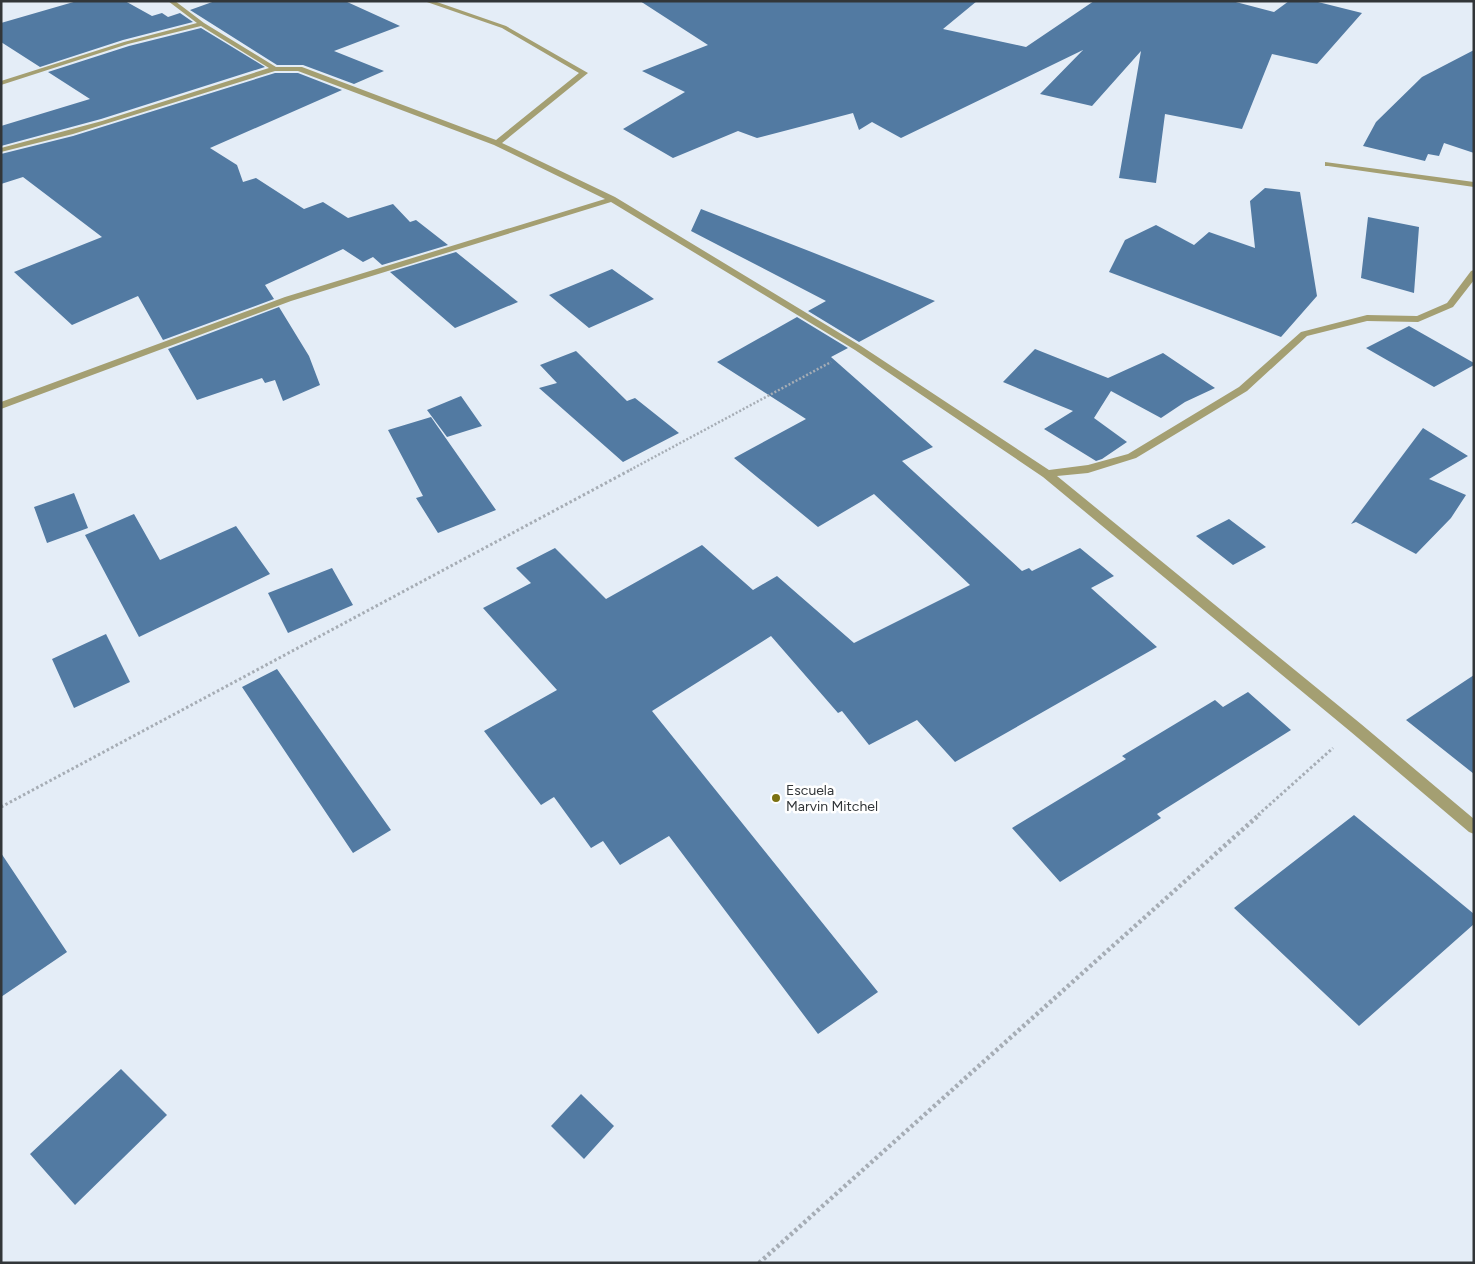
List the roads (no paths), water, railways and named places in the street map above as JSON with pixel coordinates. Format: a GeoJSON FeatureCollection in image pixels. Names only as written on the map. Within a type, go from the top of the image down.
{"type":"FeatureCollection","features":[{"type":"Feature","properties":{"kind":"street"},"geometry":{"type":"LineString","coordinates":[[171,1],[202,24],[275,69]]}},
{"type":"Feature","properties":{"kind":"street"},"geometry":{"type":"LineString","coordinates":[[428,1],[504,27],[584,72],[497,143]]}},
{"type":"Feature","properties":{"kind":"street"},"geometry":{"type":"LineString","coordinates":[[1,83],[126,43],[202,24]]}},
{"type":"Feature","properties":{"kind":"street"},"geometry":{"type":"LineString","coordinates":[[1,150],[105,123],[206,88],[275,69],[299,70],[497,143],[612,199],[858,348],[1047,474],[1356,728],[1474,828]]}},
{"type":"Feature","properties":{"kind":"street"},"geometry":{"type":"LineString","coordinates":[[1328,164],[1474,185]]}},
{"type":"Feature","properties":{"kind":"street"},"geometry":{"type":"LineString","coordinates":[[1,406],[288,299],[612,199]]}},
{"type":"Feature","properties":{"kind":"street"},"geometry":{"type":"LineString","coordinates":[[1047,474],[1088,469],[1132,456],[1243,389],[1304,334],[1367,318],[1418,319],[1450,305],[1474,273]]}},
{"type":"Feature","properties":{"kind":"place","name":"Escuela Marvin Mitchel"},"geometry":{"type":"Point","coordinates":[776,798]}}]}
